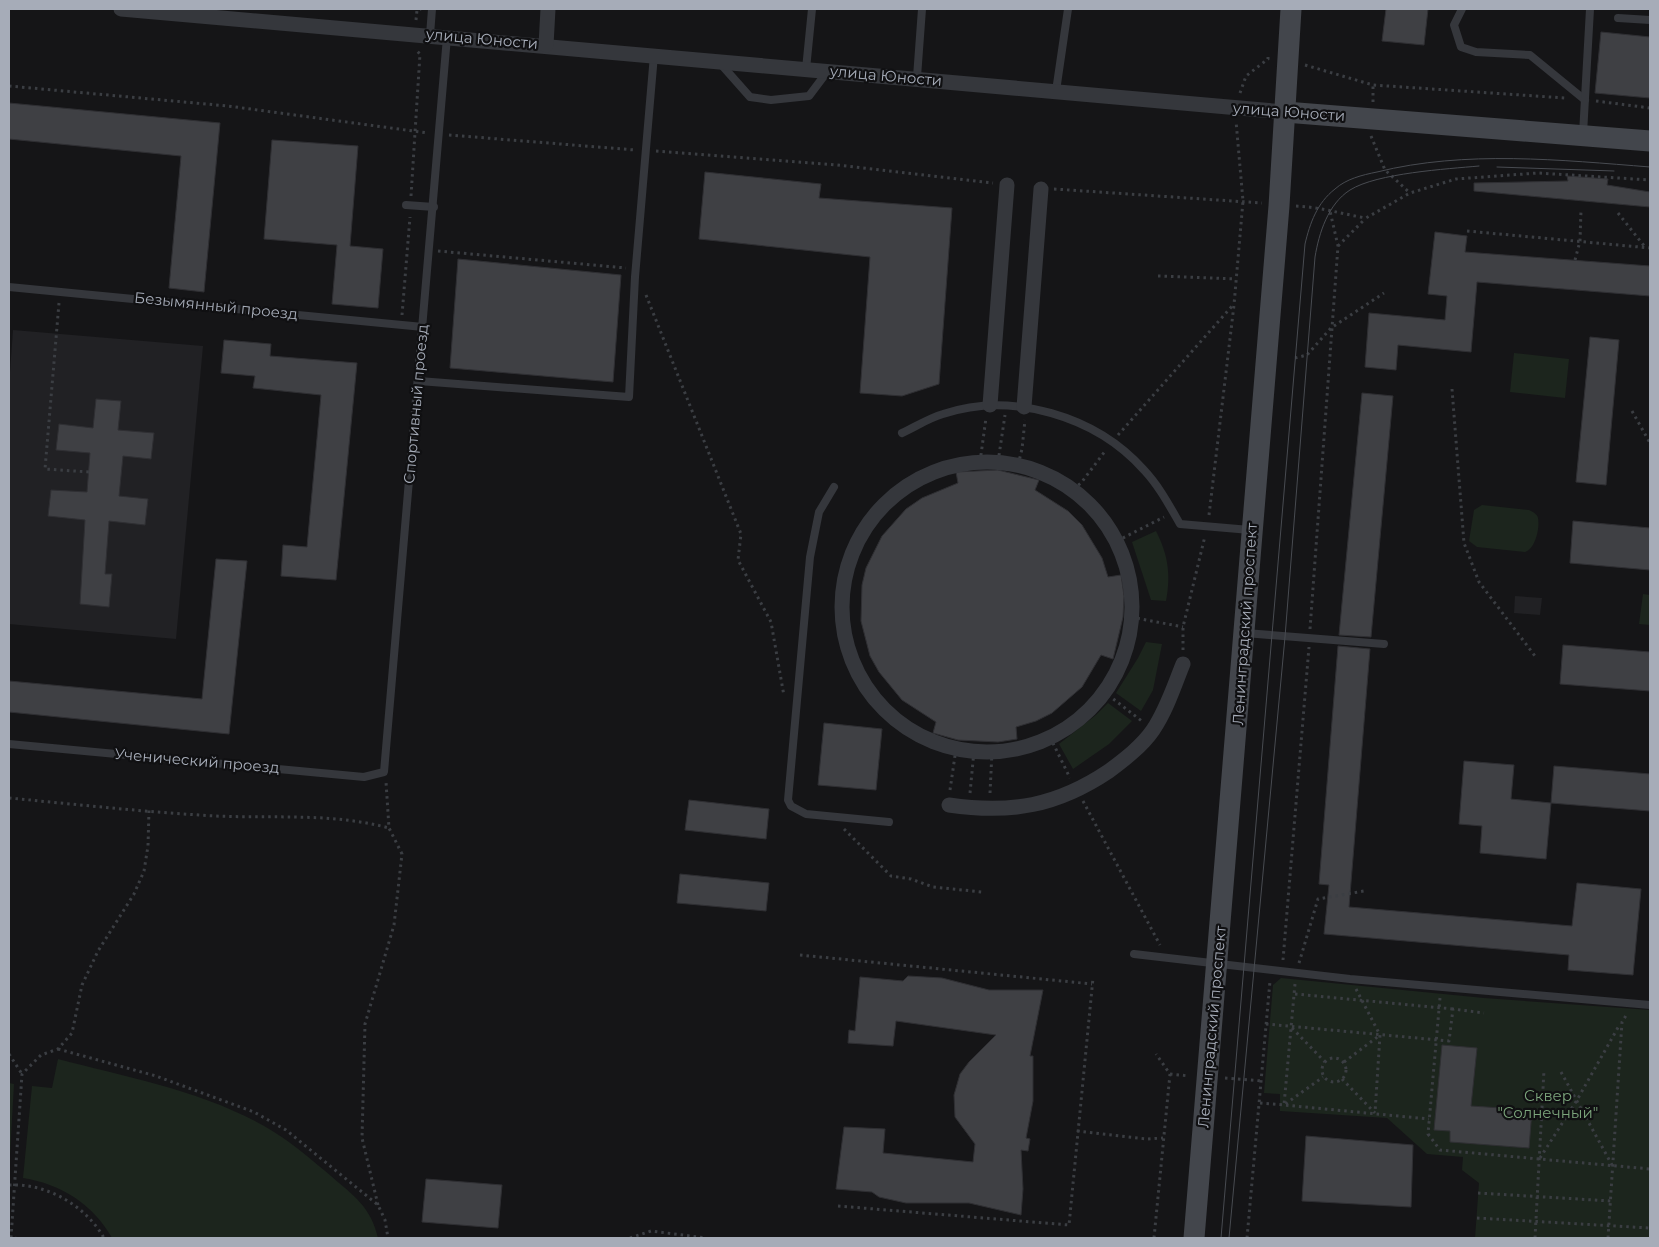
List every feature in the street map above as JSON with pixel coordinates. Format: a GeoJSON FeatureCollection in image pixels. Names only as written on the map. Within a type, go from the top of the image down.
{"type":"FeatureCollection","features":[{"type":"Feature","properties":{"kind":"main road","name":"Ленинградский проспект"},"geometry":{"type":"LineString","coordinates":[[1194,1238],[1280,206],[1285,112],[1275,57],[1290,9]]}},
{"type":"Feature","properties":{"kind":"main road","name":"улица Юности"},"geometry":{"type":"LineString","coordinates":[[1285,112],[1372,117],[1650,141]]}},
{"type":"Feature","properties":{"kind":"street","name":"улица Юности"},"geometry":{"type":"LineString","coordinates":[[122,9],[546,45],[1285,112]]}},
{"type":"Feature","properties":{"kind":"street"},"geometry":{"type":"LineString","coordinates":[[546,45],[548,9]]}},
{"type":"Feature","properties":{"kind":"street"},"geometry":{"type":"LineString","coordinates":[[990,405],[1007,184]]}},
{"type":"Feature","properties":{"kind":"street"},"geometry":{"type":"LineString","coordinates":[[1024,407],[1041,189]]}},
{"type":"Feature","properties":{"kind":"street"},"geometry":{"type":"LineString","coordinates":[[980,462],[1018,465],[1051,475],[1073,489],[1097,514],[1117,541],[1127,566],[1132,592],[1132,617],[1120,658],[1103,691],[1076,719],[1050,737],[1010,750],[992,752],[956,749],[938,744],[909,730],[893,718],[873,697],[857,672],[846,645],[842,616],[843,586],[848,565],[857,543],[869,525],[894,497],[928,474],[946,468],[980,462]]}},
{"type":"Feature","properties":{"kind":"street"},"geometry":{"type":"LineString","coordinates":[[949,805],[989,810],[1008,809],[1052,800],[1077,790],[1117,765],[1138,748],[1153,730],[1168,704],[1183,664]]}},
{"type":"Feature","properties":{"kind":"lane"},"geometry":{"type":"LineString","coordinates":[[430,35],[432,9]]}},
{"type":"Feature","properties":{"kind":"lane"},"geometry":{"type":"LineString","coordinates":[[806,69],[812,9]]}},
{"type":"Feature","properties":{"kind":"lane"},"geometry":{"type":"LineString","coordinates":[[917,78],[922,9]]}},
{"type":"Feature","properties":{"kind":"lane"},"geometry":{"type":"LineString","coordinates":[[1056,91],[1068,9]]}},
{"type":"Feature","properties":{"kind":"lane"},"geometry":{"type":"LineString","coordinates":[[1462,9],[1454,25],[1461,46],[1476,52],[1530,55],[1585,100]]}},
{"type":"Feature","properties":{"kind":"lane"},"geometry":{"type":"LineString","coordinates":[[1583,136],[1590,9]]}},
{"type":"Feature","properties":{"kind":"lane"},"geometry":{"type":"LineString","coordinates":[[1618,18],[1650,20]]}},
{"type":"Feature","properties":{"kind":"lane","name":"Спортивный проезд"},"geometry":{"type":"LineString","coordinates":[[384,772],[434,207],[447,37]]}},
{"type":"Feature","properties":{"kind":"lane"},"geometry":{"type":"LineString","coordinates":[[419,381],[629,397],[635,276],[654,55]]}},
{"type":"Feature","properties":{"kind":"lane"},"geometry":{"type":"LineString","coordinates":[[718,61],[750,97],[771,100],[810,96],[827,71]]}},
{"type":"Feature","properties":{"kind":"lane"},"geometry":{"type":"LineString","coordinates":[[408,205],[434,207]]}},
{"type":"Feature","properties":{"kind":"lane","name":"Безымянный проезд"},"geometry":{"type":"LineString","coordinates":[[9,286],[423,326]]}},
{"type":"Feature","properties":{"kind":"lane"},"geometry":{"type":"LineString","coordinates":[[902,433],[943,414],[990,405],[1024,407],[1053,413],[1112,442],[1144,470],[1180,524],[1207,528],[1252,530]]}},
{"type":"Feature","properties":{"kind":"lane"},"geometry":{"type":"LineString","coordinates":[[834,487],[819,512],[810,557],[788,800],[791,806],[806,814],[889,822]]}},
{"type":"Feature","properties":{"kind":"lane"},"geometry":{"type":"LineString","coordinates":[[1244,633],[1384,644]]}},
{"type":"Feature","properties":{"kind":"lane","name":"Ученический проезд"},"geometry":{"type":"LineString","coordinates":[[9,744],[364,777],[384,772]]}},
{"type":"Feature","properties":{"kind":"lane"},"geometry":{"type":"LineString","coordinates":[[1134,954],[1217,965],[1441,988],[1650,1005]]}},
{"type":"Feature","properties":{"kind":"path"},"geometry":{"type":"LineString","coordinates":[[401,324],[420,54],[415,49],[414,34],[417,10],[421,9]]}},
{"type":"Feature","properties":{"kind":"path"},"geometry":{"type":"LineString","coordinates":[[1183,664],[1183,627],[1207,528],[1234,305],[1243,201],[1234,108],[1246,76],[1275,57],[1373,85],[1585,100],[1650,108]]}},
{"type":"Feature","properties":{"kind":"path"},"geometry":{"type":"LineString","coordinates":[[1373,85],[1371,139],[1384,170],[1410,193]]}},
{"type":"Feature","properties":{"kind":"path"},"geometry":{"type":"LineString","coordinates":[[9,86],[228,106],[440,135],[837,165],[1007,184]]}},
{"type":"Feature","properties":{"kind":"path"},"geometry":{"type":"LineString","coordinates":[[1338,246],[1366,218],[1410,193],[1456,179],[1538,173],[1650,180]]}},
{"type":"Feature","properties":{"kind":"path"},"geometry":{"type":"LineString","coordinates":[[1041,189],[1243,201]]}},
{"type":"Feature","properties":{"kind":"path"},"geometry":{"type":"LineString","coordinates":[[1574,260],[1580,241],[1581,210]]}},
{"type":"Feature","properties":{"kind":"path"},"geometry":{"type":"LineString","coordinates":[[1247,1238],[1269,982],[1282,971],[1310,639],[1338,246],[1330,211],[1366,218]]}},
{"type":"Feature","properties":{"kind":"path"},"geometry":{"type":"LineString","coordinates":[[1618,213],[1645,247]]}},
{"type":"Feature","properties":{"kind":"path"},"geometry":{"type":"LineString","coordinates":[[1467,231],[1650,248]]}},
{"type":"Feature","properties":{"kind":"path"},"geometry":{"type":"LineString","coordinates":[[430,250],[626,268],[635,276],[658,321],[741,534],[738,560],[770,622],[784,696]]}},
{"type":"Feature","properties":{"kind":"path"},"geometry":{"type":"LineString","coordinates":[[1158,276],[1236,279]]}},
{"type":"Feature","properties":{"kind":"path"},"geometry":{"type":"LineString","coordinates":[[60,290],[45,469],[89,472]]}},
{"type":"Feature","properties":{"kind":"path"},"geometry":{"type":"LineString","coordinates":[[1295,358],[1307,355],[1331,328],[1384,293]]}},
{"type":"Feature","properties":{"kind":"path"},"geometry":{"type":"LineString","coordinates":[[1112,442],[1234,305]]}},
{"type":"Feature","properties":{"kind":"path"},"geometry":{"type":"LineString","coordinates":[[1452,388],[1464,543],[1479,582],[1536,656]]}},
{"type":"Feature","properties":{"kind":"path"},"geometry":{"type":"LineString","coordinates":[[1632,411],[1650,443]]}},
{"type":"Feature","properties":{"kind":"path"},"geometry":{"type":"LineString","coordinates":[[980,462],[986,420]]}},
{"type":"Feature","properties":{"kind":"path"},"geometry":{"type":"LineString","coordinates":[[998,462],[1004,422]]}},
{"type":"Feature","properties":{"kind":"path"},"geometry":{"type":"LineString","coordinates":[[1018,465],[1024,426]]}},
{"type":"Feature","properties":{"kind":"path"},"geometry":{"type":"LineString","coordinates":[[1073,489],[1100,459]]}},
{"type":"Feature","properties":{"kind":"path"},"geometry":{"type":"LineString","coordinates":[[1117,541],[1155,522]]}},
{"type":"Feature","properties":{"kind":"path"},"geometry":{"type":"LineString","coordinates":[[1132,617],[1183,627]]}},
{"type":"Feature","properties":{"kind":"path"},"geometry":{"type":"LineString","coordinates":[[1103,691],[1136,716]]}},
{"type":"Feature","properties":{"kind":"path"},"geometry":{"type":"LineString","coordinates":[[1050,737],[1067,772]]}},
{"type":"Feature","properties":{"kind":"path"},"geometry":{"type":"LineString","coordinates":[[951,788],[956,749]]}},
{"type":"Feature","properties":{"kind":"path"},"geometry":{"type":"LineString","coordinates":[[970,791],[974,751]]}},
{"type":"Feature","properties":{"kind":"path"},"geometry":{"type":"LineString","coordinates":[[990,793],[992,752]]}},
{"type":"Feature","properties":{"kind":"path"},"geometry":{"type":"LineString","coordinates":[[384,772],[388,828],[402,854],[394,925],[365,1024],[362,1138],[378,1205],[385,1220],[388,1238]]}},
{"type":"Feature","properties":{"kind":"path"},"geometry":{"type":"LineString","coordinates":[[1077,790],[1166,957]]}},
{"type":"Feature","properties":{"kind":"path"},"geometry":{"type":"LineString","coordinates":[[9,798],[200,816],[322,816],[368,822],[388,828]]}},
{"type":"Feature","properties":{"kind":"path"},"geometry":{"type":"LineString","coordinates":[[22,1074],[41,1055],[58,1049],[72,1032],[82,984],[98,951],[134,894],[144,871],[148,846],[149,810]]}},
{"type":"Feature","properties":{"kind":"path"},"geometry":{"type":"LineString","coordinates":[[834,816],[846,832],[891,876],[910,879],[933,887],[982,892]]}},
{"type":"Feature","properties":{"kind":"path"},"geometry":{"type":"LineString","coordinates":[[1284,1105],[1296,973],[1318,899],[1364,891]]}},
{"type":"Feature","properties":{"kind":"path"},"geometry":{"type":"LineString","coordinates":[[800,955],[1092,984]]}},
{"type":"Feature","properties":{"kind":"path"},"geometry":{"type":"LineString","coordinates":[[838,1206],[1069,1225],[1093,978]]}},
{"type":"Feature","properties":{"kind":"path"},"geometry":{"type":"LineString","coordinates":[[1350,979],[1380,1035],[1375,1113]]}},
{"type":"Feature","properties":{"kind":"path"},"geometry":{"type":"LineString","coordinates":[[1441,988],[1428,1134],[1440,1150],[1650,1169]]}},
{"type":"Feature","properties":{"kind":"path"},"geometry":{"type":"LineString","coordinates":[[1294,994],[1484,1013]]}},
{"type":"Feature","properties":{"kind":"path"},"geometry":{"type":"LineString","coordinates":[[1540,1159],[1635,1003]]}},
{"type":"Feature","properties":{"kind":"path"},"geometry":{"type":"LineString","coordinates":[[1266,1024],[1449,1041],[1453,1009]]}},
{"type":"Feature","properties":{"kind":"path"},"geometry":{"type":"LineString","coordinates":[[1608,1238],[1622,1022]]}},
{"type":"Feature","properties":{"kind":"path"},"geometry":{"type":"LineString","coordinates":[[1291,1027],[1325,1062]]}},
{"type":"Feature","properties":{"kind":"path"},"geometry":{"type":"LineString","coordinates":[[1344,1062],[1380,1035]]}},
{"type":"Feature","properties":{"kind":"path"},"geometry":{"type":"LineString","coordinates":[[58,1049],[156,1076],[254,1112],[286,1130],[378,1205]]}},
{"type":"Feature","properties":{"kind":"path"},"geometry":{"type":"LineString","coordinates":[[9,1054],[22,1074],[12,1238]]}},
{"type":"Feature","properties":{"kind":"path"},"geometry":{"type":"LineString","coordinates":[[1154,1238],[1170,1074],[1156,1054]]}},
{"type":"Feature","properties":{"kind":"path"},"geometry":{"type":"LineString","coordinates":[[1333,1057],[1344,1062],[1346,1069],[1342,1079],[1335,1082],[1323,1077],[1322,1071],[1325,1062],[1333,1057]]}},
{"type":"Feature","properties":{"kind":"path"},"geometry":{"type":"LineString","coordinates":[[1535,1238],[1544,1070]]}},
{"type":"Feature","properties":{"kind":"path"},"geometry":{"type":"LineString","coordinates":[[1561,1072],[1612,1166]]}},
{"type":"Feature","properties":{"kind":"path"},"geometry":{"type":"LineString","coordinates":[[1284,1105],[1323,1077]]}},
{"type":"Feature","properties":{"kind":"path"},"geometry":{"type":"LineString","coordinates":[[1342,1079],[1375,1113]]}},
{"type":"Feature","properties":{"kind":"path"},"geometry":{"type":"LineString","coordinates":[[1260,1103],[1429,1119]]}},
{"type":"Feature","properties":{"kind":"path"},"geometry":{"type":"LineString","coordinates":[[1078,1132],[1147,1139],[1163,1138]]}},
{"type":"Feature","properties":{"kind":"path"},"geometry":{"type":"LineString","coordinates":[[9,1185],[32,1186],[63,1198],[91,1219],[104,1238]]}},
{"type":"Feature","properties":{"kind":"path"},"geometry":{"type":"LineString","coordinates":[[1478,1193],[1611,1201]]}},
{"type":"Feature","properties":{"kind":"path"},"geometry":{"type":"LineString","coordinates":[[1477,1218],[1650,1228]]}},
{"type":"Feature","properties":{"kind":"path"},"geometry":{"type":"LineString","coordinates":[[630,1238],[651,1232],[706,1238]]}},
{"type":"Feature","properties":{"kind":"shaded area"},"geometry":{"type":"Polygon","coordinates":[[[13,330],[203,346],[176,639],[9,624],[9,386],[13,330]]]}},
{"type":"Feature","properties":{"kind":"shaded area"},"geometry":{"type":"Polygon","coordinates":[[[1515,596],[1542,598],[1540,615],[1514,613],[1515,596]]]}},
{"type":"Feature","properties":{"kind":"green space"},"geometry":{"type":"Polygon","coordinates":[[[1514,353],[1569,359],[1565,398],[1510,392],[1514,353]]]}},
{"type":"Feature","properties":{"kind":"green space"},"geometry":{"type":"Polygon","coordinates":[[[1482,505],[1529,510],[1535,513],[1538,518],[1538,528],[1532,547],[1525,552],[1477,547],[1469,541],[1474,510],[1482,505]]]}},
{"type":"Feature","properties":{"kind":"green space"},"geometry":{"type":"Polygon","coordinates":[[[1156,531],[1166,557],[1168,582],[1166,601],[1151,600],[1132,542],[1156,531]]]}},
{"type":"Feature","properties":{"kind":"green space"},"geometry":{"type":"Polygon","coordinates":[[[1643,594],[1650,595],[1650,625],[1639,624],[1643,594]]]}},
{"type":"Feature","properties":{"kind":"green space"},"geometry":{"type":"Polygon","coordinates":[[[1146,642],[1162,644],[1153,690],[1141,711],[1116,693],[1146,642]]]}},
{"type":"Feature","properties":{"kind":"green space"},"geometry":{"type":"Polygon","coordinates":[[[1108,703],[1132,721],[1109,744],[1073,769],[1059,744],[1096,715],[1108,703]]]}},
{"type":"Feature","properties":{"kind":"green space","name":"Сквер \"Солнечный\""},"geometry":{"type":"Polygon","coordinates":[[[1281,978],[1484,998],[1650,1010],[1650,1238],[1475,1238],[1479,1183],[1462,1170],[1463,1157],[1427,1154],[1387,1118],[1280,1111],[1280,1094],[1264,1093],[1273,985],[1281,978]]]}},
{"type":"Feature","properties":{"kind":"green space"},"geometry":{"type":"Polygon","coordinates":[[[58,1059],[197,1096],[249,1118],[289,1142],[354,1196],[371,1218],[378,1238],[112,1238],[95,1215],[75,1198],[50,1185],[23,1178],[32,1086],[52,1088],[58,1059]]]}},
{"type":"Feature","properties":{"kind":"green space"},"geometry":{"type":"Polygon","coordinates":[[[9,1083],[14,1084],[9,1173],[9,1083]]]}},
{"type":"Feature","properties":{"kind":"building"},"geometry":{"type":"Polygon","coordinates":[[[1386,9],[1428,9],[1424,45],[1382,41],[1386,9]]]}},
{"type":"Feature","properties":{"kind":"building"},"geometry":{"type":"Polygon","coordinates":[[[1601,32],[1650,37],[1650,98],[1595,93],[1601,32]]]}},
{"type":"Feature","properties":{"kind":"building"},"geometry":{"type":"Polygon","coordinates":[[[9,103],[220,123],[204,292],[169,288],[181,156],[9,139],[9,103]]]}},
{"type":"Feature","properties":{"kind":"building"},"geometry":{"type":"Polygon","coordinates":[[[272,140],[358,146],[350,246],[383,249],[378,308],[332,304],[337,245],[264,239],[272,140]]]}},
{"type":"Feature","properties":{"kind":"building"},"geometry":{"type":"Polygon","coordinates":[[[705,172],[821,184],[819,198],[952,208],[939,384],[902,396],[860,393],[870,257],[699,239],[705,172]]]}},
{"type":"Feature","properties":{"kind":"building"},"geometry":{"type":"Polygon","coordinates":[[[1567,176],[1608,179],[1607,185],[1650,192],[1650,207],[1474,191],[1474,183],[1568,181],[1567,176]]]}},
{"type":"Feature","properties":{"kind":"building"},"geometry":{"type":"Polygon","coordinates":[[[1435,232],[1467,236],[1465,252],[1650,266],[1650,296],[1477,282],[1471,352],[1398,345],[1396,370],[1365,367],[1369,313],[1445,320],[1447,296],[1428,294],[1435,232]]]}},
{"type":"Feature","properties":{"kind":"building"},"geometry":{"type":"Polygon","coordinates":[[[458,259],[621,275],[613,382],[450,368],[458,259]]]}},
{"type":"Feature","properties":{"kind":"building"},"geometry":{"type":"Polygon","coordinates":[[[1590,337],[1619,340],[1606,485],[1576,482],[1590,337]]]}},
{"type":"Feature","properties":{"kind":"building"},"geometry":{"type":"Polygon","coordinates":[[[224,340],[271,344],[270,356],[357,363],[336,580],[281,576],[283,545],[307,547],[321,395],[253,388],[255,376],[221,373],[224,340]]]}},
{"type":"Feature","properties":{"kind":"building"},"geometry":{"type":"Polygon","coordinates":[[[1362,393],[1393,396],[1371,637],[1339,635],[1362,393]]]}},
{"type":"Feature","properties":{"kind":"building"},"geometry":{"type":"Polygon","coordinates":[[[96,399],[121,401],[118,430],[154,433],[151,459],[123,456],[119,496],[148,499],[145,525],[109,521],[105,574],[112,574],[109,607],[80,604],[85,520],[48,516],[51,490],[87,492],[90,453],[56,450],[59,424],[93,428],[96,399]]]}},
{"type":"Feature","properties":{"kind":"building"},"geometry":{"type":"Polygon","coordinates":[[[998,470],[1039,480],[1035,490],[1068,511],[1082,525],[1102,558],[1108,577],[1121,575],[1124,596],[1123,617],[1113,659],[1101,655],[1082,687],[1052,713],[1036,721],[1016,727],[1017,739],[998,742],[958,740],[933,733],[936,722],[902,700],[879,672],[870,656],[861,621],[862,585],[866,568],[882,536],[906,509],[922,498],[958,483],[956,472],[998,470]]]}},
{"type":"Feature","properties":{"kind":"building"},"geometry":{"type":"Polygon","coordinates":[[[1573,521],[1650,528],[1650,570],[1570,563],[1573,521]]]}},
{"type":"Feature","properties":{"kind":"building"},"geometry":{"type":"Polygon","coordinates":[[[216,559],[247,561],[229,734],[9,712],[9,681],[202,699],[216,559]]]}},
{"type":"Feature","properties":{"kind":"building"},"geometry":{"type":"Polygon","coordinates":[[[1563,645],[1650,652],[1650,691],[1560,684],[1563,645]]]}},
{"type":"Feature","properties":{"kind":"building"},"geometry":{"type":"Polygon","coordinates":[[[1338,646],[1370,649],[1349,907],[1572,926],[1577,883],[1641,889],[1633,975],[1568,970],[1569,955],[1324,934],[1329,885],[1319,884],[1338,646]]]}},
{"type":"Feature","properties":{"kind":"building"},"geometry":{"type":"Polygon","coordinates":[[[824,723],[882,729],[876,790],[818,785],[824,723]]]}},
{"type":"Feature","properties":{"kind":"building"},"geometry":{"type":"Polygon","coordinates":[[[1464,761],[1514,765],[1511,799],[1551,803],[1546,859],[1480,853],[1482,826],[1459,824],[1464,761]]]}},
{"type":"Feature","properties":{"kind":"building"},"geometry":{"type":"Polygon","coordinates":[[[1554,766],[1650,774],[1650,811],[1551,803],[1554,766]]]}},
{"type":"Feature","properties":{"kind":"building"},"geometry":{"type":"Polygon","coordinates":[[[689,800],[769,809],[766,839],[685,830],[689,800]]]}},
{"type":"Feature","properties":{"kind":"building"},"geometry":{"type":"Polygon","coordinates":[[[680,874],[769,883],[766,911],[677,903],[680,874]]]}},
{"type":"Feature","properties":{"kind":"building"},"geometry":{"type":"Polygon","coordinates":[[[908,976],[942,978],[989,990],[1043,990],[1030,1056],[1033,1056],[1033,1101],[1026,1138],[1030,1139],[1028,1151],[1021,1150],[1023,1189],[1021,1215],[969,1203],[906,1203],[879,1197],[872,1192],[836,1189],[844,1127],[885,1129],[883,1153],[973,1162],[975,1144],[955,1117],[954,1095],[960,1074],[969,1062],[996,1035],[896,1021],[893,1046],[848,1043],[849,1030],[855,1031],[860,977],[903,981],[908,976]]]}},
{"type":"Feature","properties":{"kind":"building"},"geometry":{"type":"Polygon","coordinates":[[[1442,1045],[1477,1048],[1471,1106],[1532,1110],[1529,1148],[1450,1142],[1450,1131],[1434,1130],[1442,1045]]]}},
{"type":"Feature","properties":{"kind":"building"},"geometry":{"type":"Polygon","coordinates":[[[1306,1136],[1413,1145],[1411,1207],[1302,1201],[1306,1136]]]}},
{"type":"Feature","properties":{"kind":"building"},"geometry":{"type":"Polygon","coordinates":[[[426,1179],[502,1185],[498,1228],[422,1222],[426,1179]]]}},
{"type":"Feature","properties":{"kind":"tram line"},"geometry":{"type":"LineString","coordinates":[[1221,1238],[1305,244],[1312,221],[1323,201],[1344,183],[1354,178],[1410,165],[1444,161],[1513,159],[1650,167]]}},
{"type":"Feature","properties":{"kind":"tram line"},"geometry":{"type":"LineString","coordinates":[[1229,1238],[1285,637],[1317,248],[1322,229],[1330,211],[1342,196],[1350,190],[1362,184],[1394,176],[1431,170],[1479,166]]}},
{"type":"Feature","properties":{"kind":"tram line"},"geometry":{"type":"LineString","coordinates":[[1497,167],[1614,171]]}}]}
